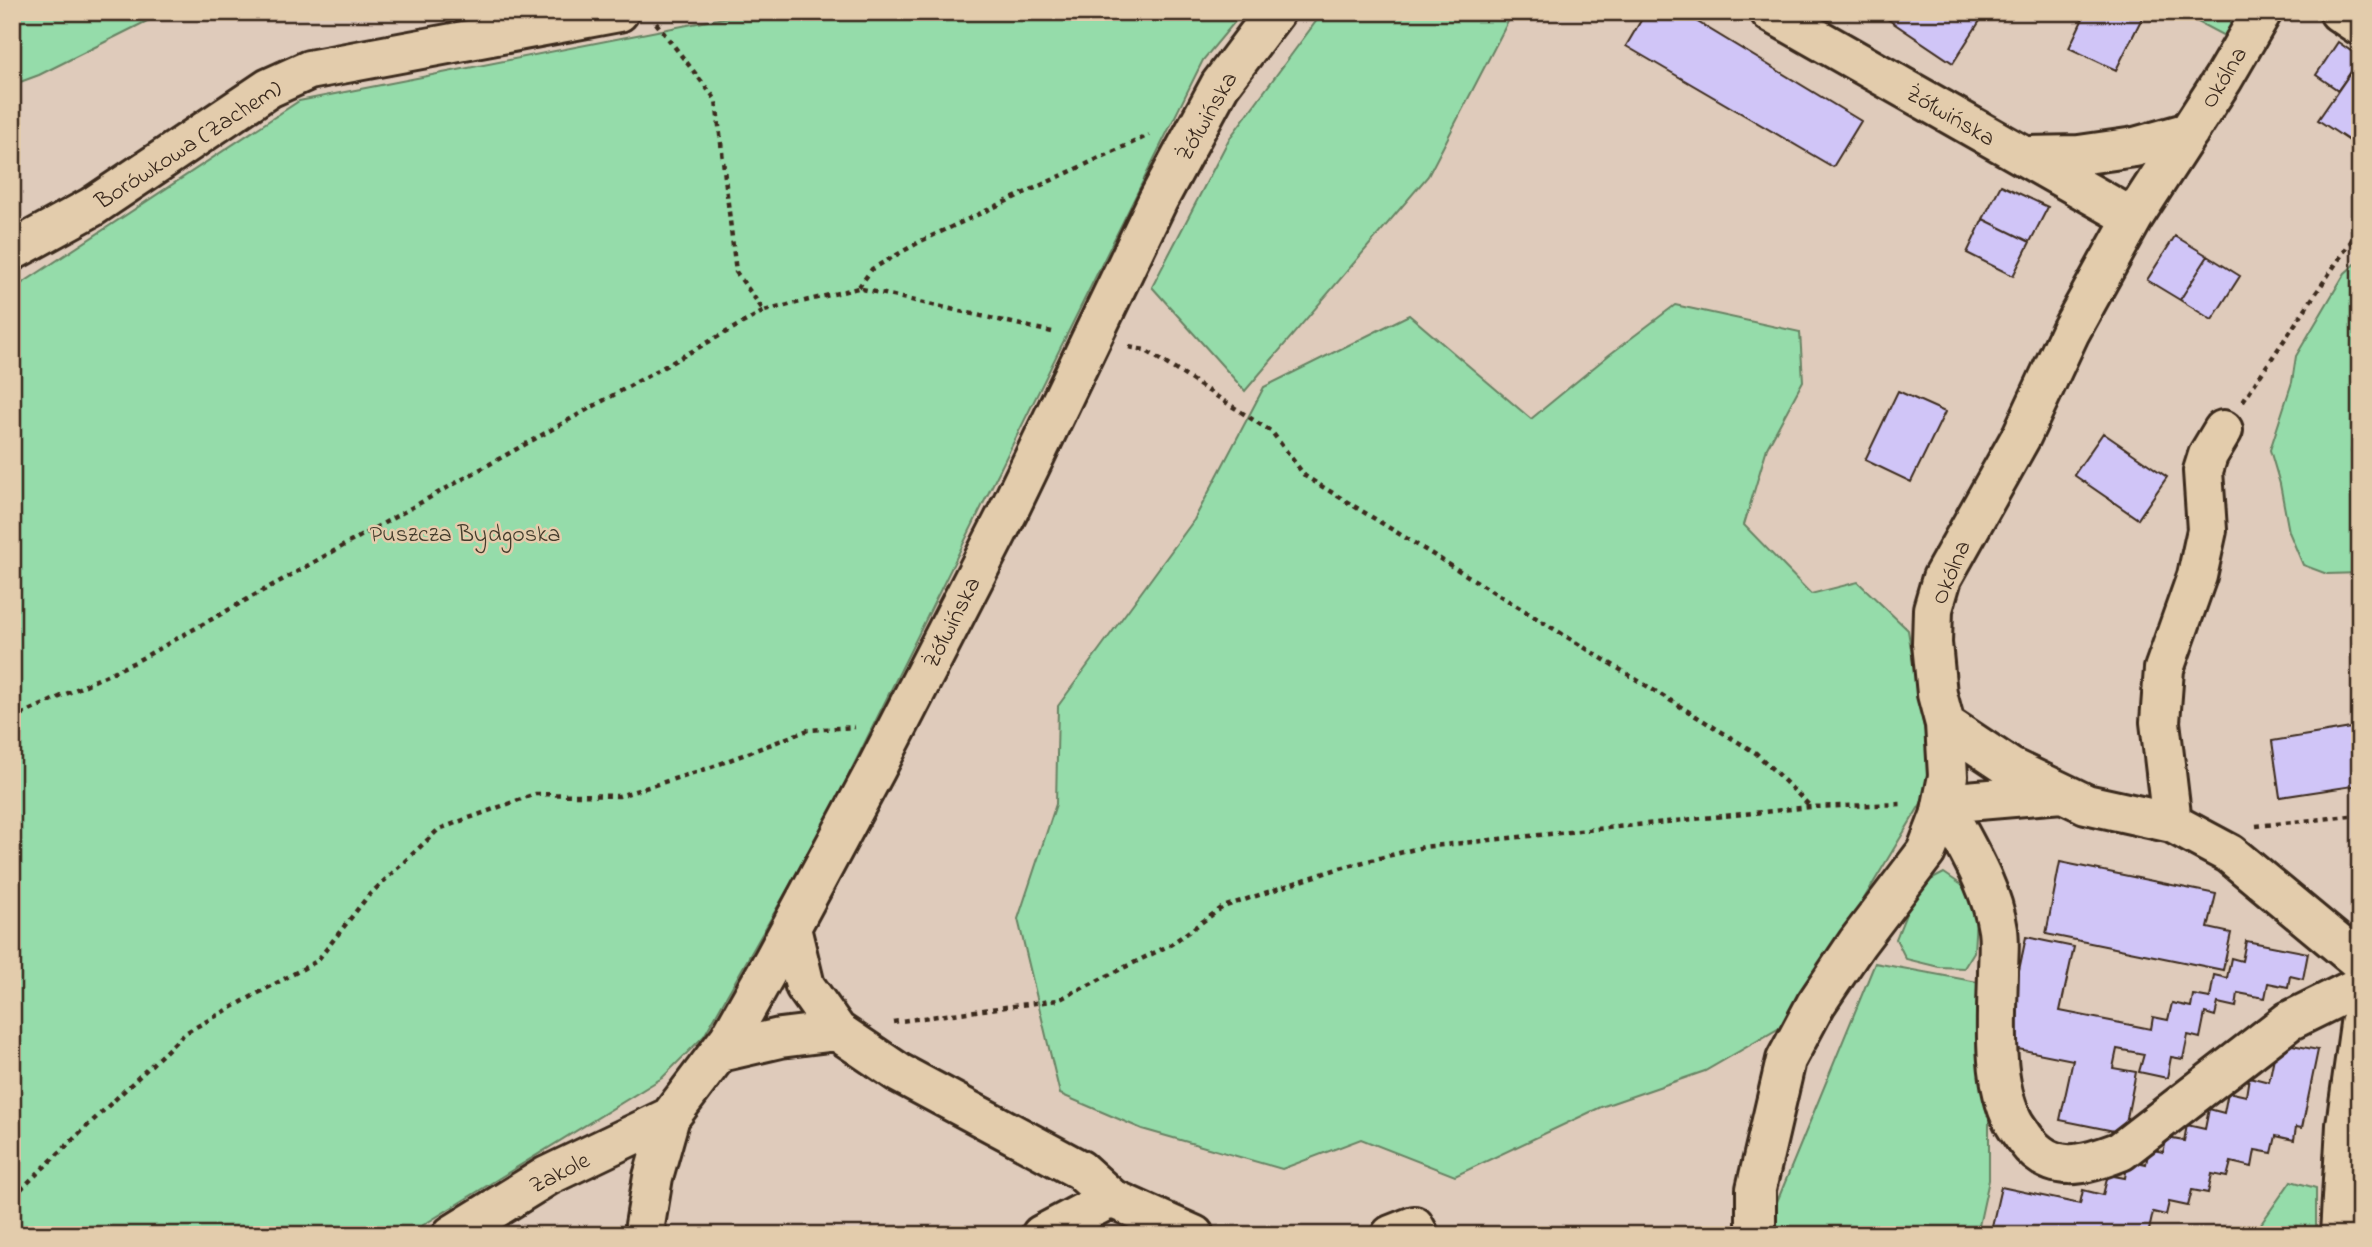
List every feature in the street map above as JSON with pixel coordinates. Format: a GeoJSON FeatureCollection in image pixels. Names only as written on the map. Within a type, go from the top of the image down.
{"type":"FeatureCollection","features":[{"type":"Feature","properties":{"kind":"street","name":"Borówkowa (Zachem)"},"geometry":{"type":"LineString","coordinates":[[12,251],[92,206],[269,88],[309,70],[619,12]]}},
{"type":"Feature","properties":{"kind":"street","name":"Żółwińska"},"geometry":{"type":"LineString","coordinates":[[647,1235],[645,1225],[653,1177],[670,1117],[729,1039],[791,928],[1009,510],[1158,200],[1220,85],[1275,12]]}},
{"type":"Feature","properties":{"kind":"street","name":"Żółwińska"},"geometry":{"type":"LineString","coordinates":[[1770,12],[2133,218]]}},
{"type":"Feature","properties":{"kind":"street","name":"Okólna"},"geometry":{"type":"LineString","coordinates":[[1756,1235],[1756,1189],[1786,1060],[1816,1004],[1850,953],[1926,852],[1940,816],[1948,776],[1945,724],[1937,694],[1932,643],[1933,609],[1942,578],[2022,435],[2070,331],[2133,218],[2262,12]]}},
{"type":"Feature","properties":{"kind":"street"},"geometry":{"type":"LineString","coordinates":[[2339,12],[2360,26]]}},
{"type":"Feature","properties":{"kind":"street"},"geometry":{"type":"LineString","coordinates":[[2023,156],[2079,156],[2135,147],[2189,132]]}},
{"type":"Feature","properties":{"kind":"street"},"geometry":{"type":"LineString","coordinates":[[2181,828],[2160,722],[2164,669],[2197,576],[2207,530],[2203,471],[2208,455],[2223,430]]}},
{"type":"Feature","properties":{"kind":"street"},"geometry":{"type":"LineString","coordinates":[[1945,724],[2011,768],[2087,804],[2181,828],[2230,854],[2360,962]]}},
{"type":"Feature","properties":{"kind":"street"},"geometry":{"type":"LineString","coordinates":[[2063,793],[1943,803],[1989,893],[1998,933],[1997,1023],[2001,1087],[2013,1121],[2031,1146],[2048,1160],[2071,1166],[2091,1163],[2121,1151],[2289,1021],[2360,986]]}},
{"type":"Feature","properties":{"kind":"street"},"geometry":{"type":"LineString","coordinates":[[791,928],[805,986],[837,1031],[899,1073],[1080,1170],[1111,1198],[1194,1235]]}},
{"type":"Feature","properties":{"kind":"street"},"geometry":{"type":"LineString","coordinates":[[2340,1235],[2346,1125],[2360,1024]]}},
{"type":"Feature","properties":{"kind":"street"},"geometry":{"type":"LineString","coordinates":[[719,1052],[780,1038],[837,1031]]}},
{"type":"Feature","properties":{"kind":"street","name":"Zakole"},"geometry":{"type":"LineString","coordinates":[[452,1235],[547,1176],[670,1117]]}},
{"type":"Feature","properties":{"kind":"street"},"geometry":{"type":"LineString","coordinates":[[1041,1235],[1111,1198]]}},
{"type":"Feature","properties":{"kind":"street"},"geometry":{"type":"LineString","coordinates":[[1391,1235],[1414,1226],[1419,1235]]}},
{"type":"Feature","properties":{"kind":"path"},"geometry":{"type":"LineString","coordinates":[[656,23],[716,100],[736,272],[764,311]]}},
{"type":"Feature","properties":{"kind":"path"},"geometry":{"type":"LineString","coordinates":[[858,288],[872,269],[921,241],[1208,108]]}},
{"type":"Feature","properties":{"kind":"path"},"geometry":{"type":"LineString","coordinates":[[2223,430],[2360,228]]}},
{"type":"Feature","properties":{"kind":"path"},"geometry":{"type":"LineString","coordinates":[[12,719],[135,662],[764,311],[858,288],[1145,350],[1272,432],[1305,476],[1756,753],[1811,807]]}},
{"type":"Feature","properties":{"kind":"path"},"geometry":{"type":"LineString","coordinates":[[12,1195],[186,1033],[317,961],[368,896],[439,829],[535,794],[619,796],[709,768],[807,730],[898,725]]}},
{"type":"Feature","properties":{"kind":"path"},"geometry":{"type":"LineString","coordinates":[[837,1031],[1058,1000],[1170,945],[1223,907],[1340,868],[1423,847],[1811,807],[1943,803]]}},
{"type":"Feature","properties":{"kind":"path"},"geometry":{"type":"LineString","coordinates":[[2181,828],[2360,815]]}},
{"type":"Feature","properties":{"kind":"green space"},"geometry":{"type":"Polygon","coordinates":[[[12,12],[165,12],[39,75],[12,85],[12,12]]]}},
{"type":"Feature","properties":{"kind":"green space","name":"Puszcza Bydgoska"},"geometry":{"type":"Polygon","coordinates":[[[754,12],[1243,12],[1203,60],[823,827],[704,1036],[662,1078],[407,1235],[12,1235],[12,290],[299,101],[754,12]]]}},
{"type":"Feature","properties":{"kind":"green space"},"geometry":{"type":"Polygon","coordinates":[[[1323,12],[1513,12],[1428,176],[1245,391],[1152,287],[1229,139],[1323,12]]]}},
{"type":"Feature","properties":{"kind":"green space"},"geometry":{"type":"Polygon","coordinates":[[[2179,12],[2248,12],[2230,39],[2179,12]]]}},
{"type":"Feature","properties":{"kind":"green space"},"geometry":{"type":"Polygon","coordinates":[[[2360,260],[2360,415],[2351,451],[2360,469],[2360,573],[2327,574],[2303,565],[2289,532],[2270,450],[2292,382],[2296,356],[2345,273],[2360,260]]]}},
{"type":"Feature","properties":{"kind":"green space"},"geometry":{"type":"Polygon","coordinates":[[[1675,305],[1800,332],[1803,381],[1767,448],[1744,525],[1811,594],[1858,582],[1908,630],[1935,780],[1790,1022],[1705,1071],[1601,1107],[1455,1176],[1361,1139],[1282,1169],[1142,1129],[1060,1094],[1018,919],[1056,804],[1058,706],[1194,520],[1264,387],[1409,315],[1531,419],[1675,305]]]}},
{"type":"Feature","properties":{"kind":"green space"},"geometry":{"type":"Polygon","coordinates":[[[1944,873],[1969,890],[1976,916],[1974,952],[1964,968],[1939,967],[1906,959],[1896,939],[1908,909],[1923,884],[1944,873]]]}},
{"type":"Feature","properties":{"kind":"green space"},"geometry":{"type":"Polygon","coordinates":[[[1875,963],[1989,984],[1989,1180],[1977,1235],[1771,1235],[1772,1214],[1875,963]]]}},
{"type":"Feature","properties":{"kind":"green space"},"geometry":{"type":"Polygon","coordinates":[[[2291,1181],[2316,1188],[2316,1235],[2256,1235],[2256,1231],[2291,1181]]]}},
{"type":"Feature","properties":{"kind":"building"},"geometry":{"type":"Polygon","coordinates":[[[1646,12],[1681,12],[1861,121],[1833,167],[1626,46],[1646,12]]]}},
{"type":"Feature","properties":{"kind":"building"},"geometry":{"type":"Polygon","coordinates":[[[1877,12],[1978,12],[1983,16],[1953,63],[1877,12]]]}},
{"type":"Feature","properties":{"kind":"building"},"geometry":{"type":"Polygon","coordinates":[[[2086,12],[2145,12],[2116,70],[2069,48],[2086,12]]]}},
{"type":"Feature","properties":{"kind":"building"},"geometry":{"type":"Polygon","coordinates":[[[2338,42],[2351,51],[2357,42],[2360,44],[2360,59],[2338,90],[2316,75],[2338,42]]]}},
{"type":"Feature","properties":{"kind":"building"},"geometry":{"type":"Polygon","coordinates":[[[2360,59],[2360,148],[2318,120],[2360,59]]]}},
{"type":"Feature","properties":{"kind":"building"},"geometry":{"type":"Polygon","coordinates":[[[2001,185],[2048,207],[2030,242],[1983,219],[2001,185]]]}},
{"type":"Feature","properties":{"kind":"building"},"geometry":{"type":"Polygon","coordinates":[[[1983,219],[2030,242],[2013,276],[1967,253],[1983,219]]]}},
{"type":"Feature","properties":{"kind":"building"},"geometry":{"type":"Polygon","coordinates":[[[2175,236],[2208,256],[2180,300],[2147,280],[2175,236]]]}},
{"type":"Feature","properties":{"kind":"building"},"geometry":{"type":"Polygon","coordinates":[[[2208,256],[2240,276],[2212,320],[2180,300],[2208,256]]]}},
{"type":"Feature","properties":{"kind":"building"},"geometry":{"type":"Polygon","coordinates":[[[1898,391],[1945,412],[1911,482],[1865,460],[1898,391]]]}},
{"type":"Feature","properties":{"kind":"building"},"geometry":{"type":"Polygon","coordinates":[[[2103,433],[2167,477],[2138,519],[2074,475],[2103,433]]]}},
{"type":"Feature","properties":{"kind":"building"},"geometry":{"type":"Polygon","coordinates":[[[2351,728],[2360,785],[2280,797],[2272,741],[2351,728]]]}},
{"type":"Feature","properties":{"kind":"building"},"geometry":{"type":"Polygon","coordinates":[[[2060,862],[2216,894],[2208,928],[2231,933],[2223,970],[2046,934],[2060,862]]]}},
{"type":"Feature","properties":{"kind":"building"},"geometry":{"type":"Polygon","coordinates":[[[2026,937],[2074,947],[2060,1011],[2151,1029],[2153,1017],[2168,1020],[2172,1003],[2191,1007],[2193,995],[2210,998],[2214,975],[2227,978],[2231,958],[2242,961],[2246,941],[2308,953],[2303,979],[2290,976],[2288,987],[2268,983],[2265,998],[2238,993],[2236,1007],[2218,1003],[2215,1016],[2205,1013],[2200,1038],[2188,1035],[2183,1059],[2171,1057],[2167,1078],[2139,1072],[2144,1054],[2117,1049],[2113,1068],[2136,1072],[2124,1133],[2060,1120],[2073,1060],[2003,1046],[2026,937]]]}},
{"type":"Feature","properties":{"kind":"building"},"geometry":{"type":"Polygon","coordinates":[[[2277,1042],[2318,1050],[2302,1128],[2296,1127],[2294,1140],[2276,1136],[2272,1153],[2255,1150],[2252,1167],[2231,1162],[2227,1177],[2212,1174],[2208,1193],[2192,1190],[2188,1206],[2169,1202],[2166,1215],[2153,1212],[2148,1235],[1990,1235],[2001,1187],[2080,1204],[2083,1190],[2103,1195],[2108,1175],[2125,1178],[2128,1160],[2146,1164],[2149,1149],[2163,1152],[2167,1138],[2184,1141],[2187,1125],[2205,1129],[2209,1109],[2224,1113],[2228,1092],[2246,1096],[2249,1077],[2269,1082],[2277,1042]]]}}]}
